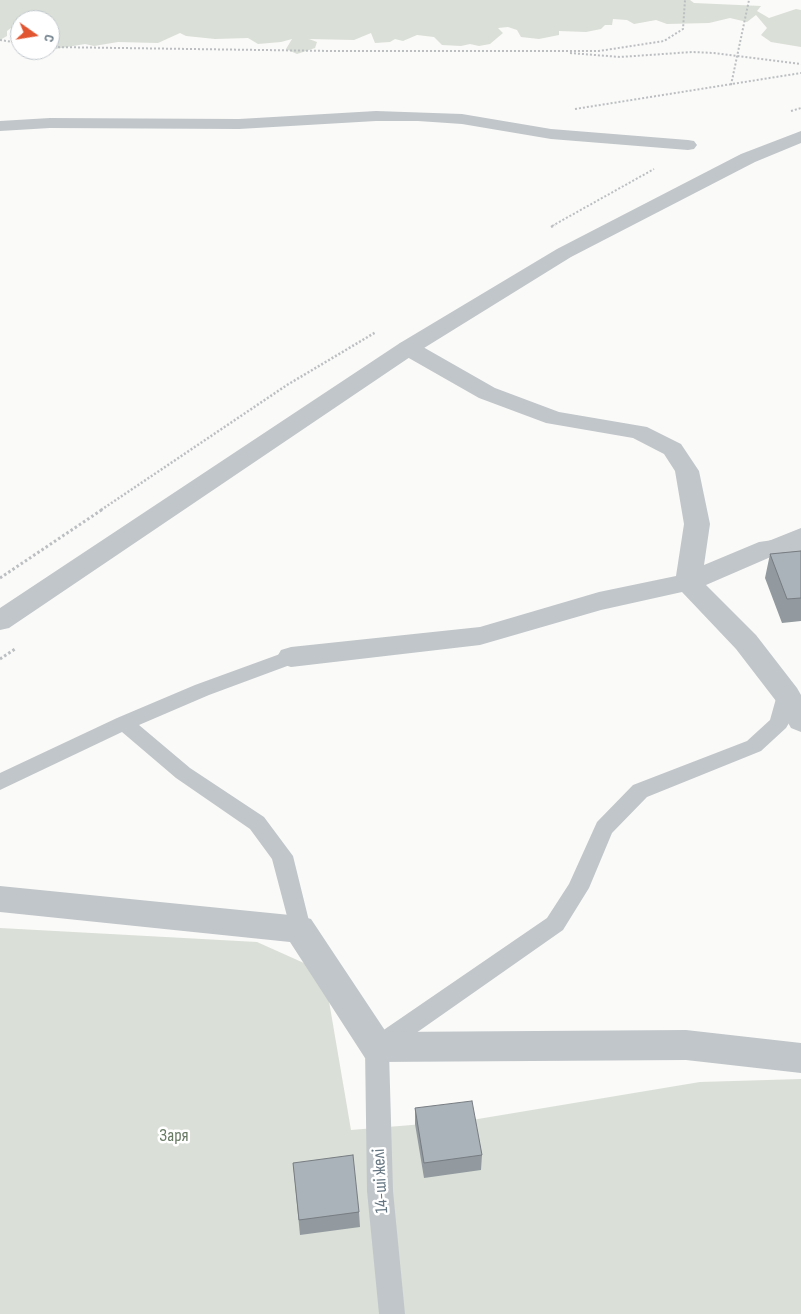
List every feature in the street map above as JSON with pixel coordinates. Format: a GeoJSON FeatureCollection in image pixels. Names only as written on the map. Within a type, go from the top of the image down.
{"type":"FeatureCollection","features":[{"type":"Feature","properties":{"kind":"street"},"geometry":{"type":"LineString","coordinates":[[0,126],[59,123],[230,124],[376,116],[418,116],[462,118],[551,134],[688,145]]}},
{"type":"Feature","properties":{"kind":"street"},"geometry":{"type":"LineString","coordinates":[[0,622],[408,348],[564,253],[748,158],[801,136]]}},
{"type":"Feature","properties":{"kind":"street"},"geometry":{"type":"LineString","coordinates":[[408,348],[487,393],[554,418],[639,432],[673,449],[687,471],[697,524],[688,582]]}},
{"type":"Feature","properties":{"kind":"street"},"geometry":{"type":"LineString","coordinates":[[291,657],[480,636],[599,601],[688,582],[768,548],[801,544]]}},
{"type":"Feature","properties":{"kind":"street"},"geometry":{"type":"LineString","coordinates":[[688,582],[746,642],[787,695],[801,721]]}},
{"type":"Feature","properties":{"kind":"street"},"geometry":{"type":"LineString","coordinates":[[0,900],[300,929],[377,1047],[686,1045],[801,1058]]}},
{"type":"Feature","properties":{"kind":"lane"},"geometry":{"type":"LineString","coordinates":[[768,548],[801,534]]}},
{"type":"Feature","properties":{"kind":"lane"},"geometry":{"type":"LineString","coordinates":[[0,782],[124,723],[202,690],[291,657]]}},
{"type":"Feature","properties":{"kind":"lane"},"geometry":{"type":"LineString","coordinates":[[377,1047],[555,924],[578,888],[604,828],[640,791],[754,746],[779,723],[787,695]]}},
{"type":"Feature","properties":{"kind":"lane"},"geometry":{"type":"LineString","coordinates":[[124,723],[184,772],[257,823],[282,856],[300,929]]}},
{"type":"Feature","properties":{"kind":"lane","name":"14-ші желі"},"geometry":{"type":"LineString","coordinates":[[377,1047],[380,1191],[392,1314]]}},
{"type":"Feature","properties":{"kind":"path"},"geometry":{"type":"LineString","coordinates":[[60,47],[270,51],[599,51],[664,41],[683,29],[685,0]]}},
{"type":"Feature","properties":{"kind":"path"},"geometry":{"type":"LineString","coordinates":[[730,85],[749,0]]}},
{"type":"Feature","properties":{"kind":"path"},"geometry":{"type":"LineString","coordinates":[[540,51],[620,56],[648,56],[692,52],[801,64]]}},
{"type":"Feature","properties":{"kind":"path"},"geometry":{"type":"LineString","coordinates":[[573,109],[801,73]]}},
{"type":"Feature","properties":{"kind":"green space"},"geometry":{"type":"Polygon","coordinates":[[[0,0],[690,0],[694,3],[761,6],[757,11],[769,18],[796,9],[801,10],[801,47],[771,42],[761,35],[767,28],[756,15],[747,22],[730,18],[709,23],[667,24],[656,20],[634,24],[627,20],[613,19],[612,25],[605,25],[601,29],[586,32],[559,31],[559,35],[539,39],[521,37],[517,30],[508,27],[498,28],[503,33],[490,44],[479,46],[470,44],[461,46],[442,45],[434,37],[417,35],[403,41],[395,39],[390,42],[375,43],[371,33],[354,40],[309,39],[317,42],[315,48],[297,54],[286,49],[292,39],[258,44],[248,38],[215,39],[186,36],[180,33],[158,43],[118,42],[94,46],[85,44],[60,48],[60,10],[10,10],[10,29],[7,31],[7,36],[0,40],[0,0]]]}},
{"type":"Feature","properties":{"kind":"green space","name":"Заря"},"geometry":{"type":"Polygon","coordinates":[[[0,928],[257,942],[324,972],[351,1130],[472,1120],[700,1082],[801,1079],[801,1314],[0,1314],[0,928]]]}},
{"type":"Feature","properties":{"kind":"building"},"geometry":{"type":"Polygon","coordinates":[[[801,551],[801,598],[787,599],[770,554],[801,551]]]}},
{"type":"Feature","properties":{"kind":"building"},"geometry":{"type":"Polygon","coordinates":[[[472,1101],[482,1155],[424,1163],[415,1108],[472,1101]]]}},
{"type":"Feature","properties":{"kind":"building"},"geometry":{"type":"Polygon","coordinates":[[[353,1155],[359,1212],[299,1220],[293,1163],[353,1155]]]}}]}
